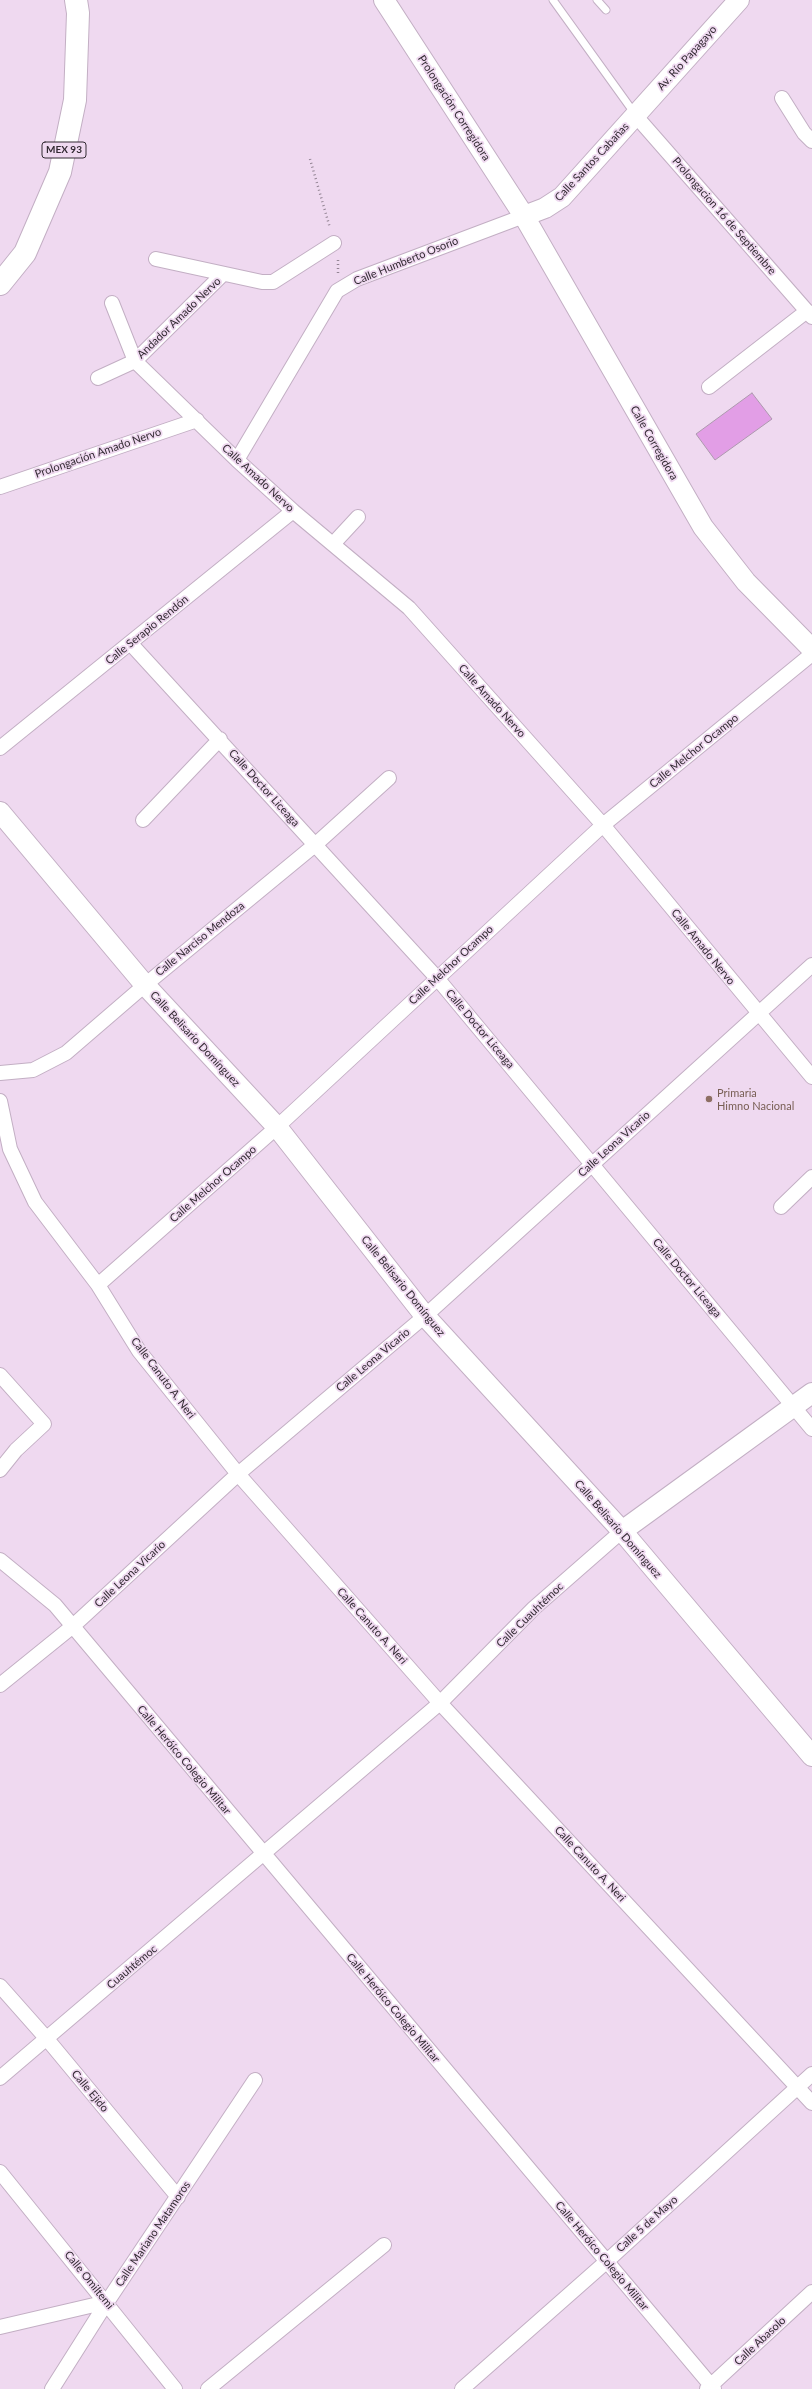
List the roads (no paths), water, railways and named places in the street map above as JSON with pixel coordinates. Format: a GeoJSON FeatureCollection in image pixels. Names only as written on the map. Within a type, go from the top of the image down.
{"type":"FeatureCollection","features":[{"type":"Feature","properties":{"kind":"main road","name":"MEX 93"},"geometry":{"type":"LineString","coordinates":[[0,284],[25,252],[60,172],[75,100],[78,13],[76,0]]}},
{"type":"Feature","properties":{"kind":"street","name":"Prolongación Corregidora"},"geometry":{"type":"LineString","coordinates":[[384,0],[524,216]]}},
{"type":"Feature","properties":{"kind":"street","name":"Av. Río Papagayo"},"geometry":{"type":"LineString","coordinates":[[635,115],[739,0]]}},
{"type":"Feature","properties":{"kind":"street"},"geometry":{"type":"LineString","coordinates":[[782,98],[804,134],[812,141]]}},
{"type":"Feature","properties":{"kind":"street","name":"Calle Santos Cabañas"},"geometry":{"type":"LineString","coordinates":[[524,216],[545,208],[562,197],[635,115]]}},
{"type":"Feature","properties":{"kind":"street","name":"Prolongacion 16 de Septiembre"},"geometry":{"type":"LineString","coordinates":[[635,115],[810,314]]}},
{"type":"Feature","properties":{"kind":"street","name":"Calle Humberto Osorio"},"geometry":{"type":"LineString","coordinates":[[237,460],[337,291],[357,279],[524,216]]}},
{"type":"Feature","properties":{"kind":"street","name":"Calle Corregidora"},"geometry":{"type":"LineString","coordinates":[[524,216],[703,527],[746,582],[812,649]]}},
{"type":"Feature","properties":{"kind":"street"},"geometry":{"type":"LineString","coordinates":[[156,258],[262,282],[273,282],[334,243]]}},
{"type":"Feature","properties":{"kind":"street","name":"Andador Amado Nervo"},"geometry":{"type":"LineString","coordinates":[[98,378],[134,361],[223,274]]}},
{"type":"Feature","properties":{"kind":"street"},"geometry":{"type":"LineString","coordinates":[[112,303],[134,361]]}},
{"type":"Feature","properties":{"kind":"street"},"geometry":{"type":"LineString","coordinates":[[709,387],[810,314]]}},
{"type":"Feature","properties":{"kind":"street","name":"Calle Amado Nervo"},"geometry":{"type":"LineString","coordinates":[[134,361],[237,460],[294,511],[409,608],[603,825],[758,1014],[812,1077]]}},
{"type":"Feature","properties":{"kind":"street","name":"Prolongación Amado Nervo"},"geometry":{"type":"LineString","coordinates":[[0,487],[197,420]]}},
{"type":"Feature","properties":{"kind":"street","name":"Calle Serapio Rendón"},"geometry":{"type":"LineString","coordinates":[[0,748],[131,644],[294,511]]}},
{"type":"Feature","properties":{"kind":"street"},"geometry":{"type":"LineString","coordinates":[[333,544],[358,517]]}},
{"type":"Feature","properties":{"kind":"street","name":"Calle Doctor Liceaga"},"geometry":{"type":"LineString","coordinates":[[131,644],[220,739],[437,978],[812,1429]]}},
{"type":"Feature","properties":{"kind":"street","name":"Calle Melchor Ocampo"},"geometry":{"type":"LineString","coordinates":[[98,1285],[277,1127],[603,825],[812,654]]}},
{"type":"Feature","properties":{"kind":"street"},"geometry":{"type":"LineString","coordinates":[[143,820],[220,739]]}},
{"type":"Feature","properties":{"kind":"street","name":"Calle Narciso Mendoza"},"geometry":{"type":"LineString","coordinates":[[0,1073],[33,1070],[66,1053],[145,985],[316,844],[389,778]]}},
{"type":"Feature","properties":{"kind":"street","name":"Calle Belisario Domínguez"},"geometry":{"type":"LineString","coordinates":[[0,812],[145,985],[277,1127],[425,1316],[622,1531],[812,1756]]}},
{"type":"Feature","properties":{"kind":"street","name":"Calle Leona Vicario"},"geometry":{"type":"LineString","coordinates":[[0,1685],[73,1626],[238,1474],[425,1316],[812,965]]}},
{"type":"Feature","properties":{"kind":"street","name":"Calle Canuto A. Neri"},"geometry":{"type":"LineString","coordinates":[[0,1101],[10,1149],[35,1202],[98,1285],[139,1351],[238,1474],[440,1703],[812,2103]]}},
{"type":"Feature","properties":{"kind":"street"},"geometry":{"type":"LineString","coordinates":[[781,1207],[812,1177]]}},
{"type":"Feature","properties":{"kind":"street"},"geometry":{"type":"LineString","coordinates":[[0,1375],[44,1424],[16,1450],[0,1470]]}},
{"type":"Feature","properties":{"kind":"street","name":"Calle Cuauhtémoc"},"geometry":{"type":"LineString","coordinates":[[263,1855],[440,1703],[534,1608],[622,1531],[812,1394]]}},
{"type":"Feature","properties":{"kind":"street","name":"Calle Heróico Colegio Militar"},"geometry":{"type":"LineString","coordinates":[[0,1560],[55,1605],[711,2388]]}},
{"type":"Feature","properties":{"kind":"street","name":"Cuauhtémoc"},"geometry":{"type":"LineString","coordinates":[[0,2078],[263,1855]]}},
{"type":"Feature","properties":{"kind":"street","name":"Calle Ejido"},"geometry":{"type":"LineString","coordinates":[[0,1986],[47,2039],[178,2197]]}},
{"type":"Feature","properties":{"kind":"street","name":"Calle 5 de Mayo"},"geometry":{"type":"LineString","coordinates":[[462,2389],[606,2262],[812,2074]]}},
{"type":"Feature","properties":{"kind":"street","name":"Calle Mariano Matamoros"},"geometry":{"type":"LineString","coordinates":[[52,2389],[107,2302],[255,2080]]}},
{"type":"Feature","properties":{"kind":"street","name":"Calle Omiltemi"},"geometry":{"type":"LineString","coordinates":[[0,2172],[107,2302],[175,2389]]}},
{"type":"Feature","properties":{"kind":"street"},"geometry":{"type":"LineString","coordinates":[[208,2389],[384,2245]]}},
{"type":"Feature","properties":{"kind":"street","name":"Calle Abasolo"},"geometry":{"type":"LineString","coordinates":[[711,2388],[812,2292]]}},
{"type":"Feature","properties":{"kind":"street"},"geometry":{"type":"LineString","coordinates":[[0,2327],[107,2302]]}},
{"type":"Feature","properties":{"kind":"lane"},"geometry":{"type":"LineString","coordinates":[[554,0],[635,115]]}},
{"type":"Feature","properties":{"kind":"lane"},"geometry":{"type":"LineString","coordinates":[[597,0],[606,10]]}},
{"type":"Feature","properties":{"kind":"place","name":"Primaria Himno Nacional"},"geometry":{"type":"Point","coordinates":[709,1099]}}]}
